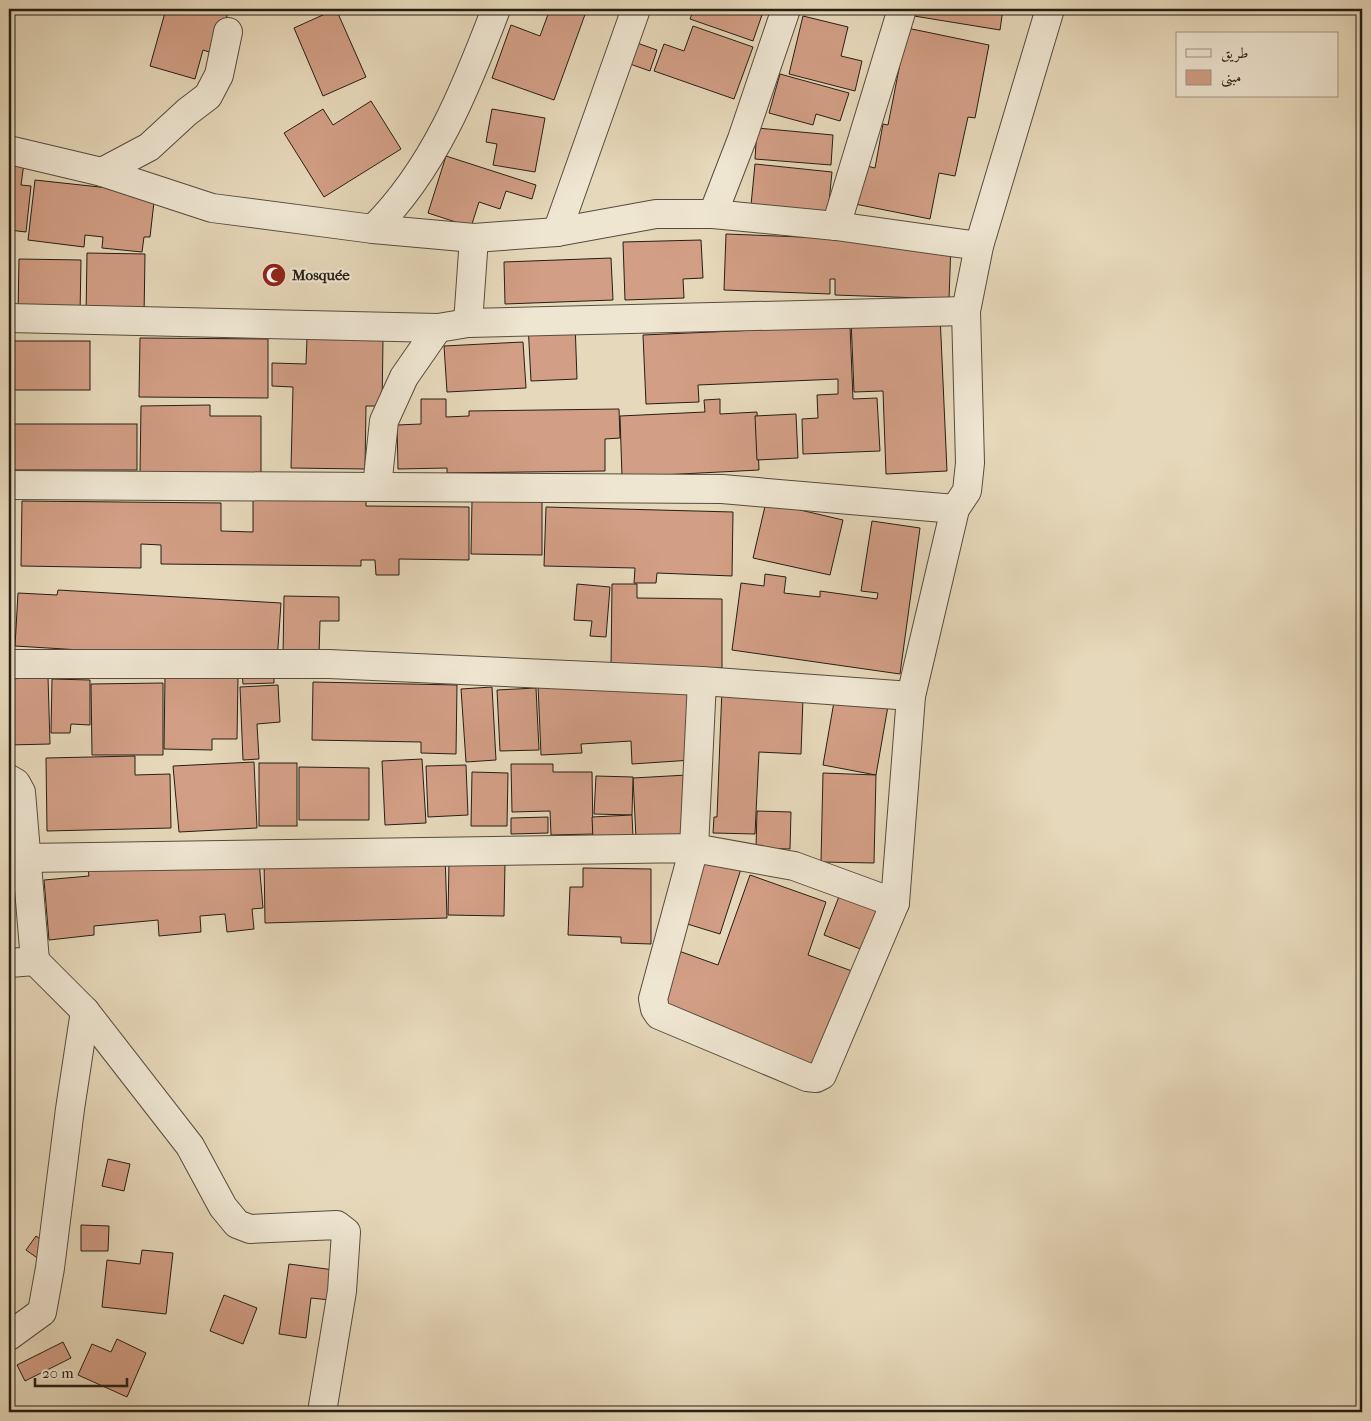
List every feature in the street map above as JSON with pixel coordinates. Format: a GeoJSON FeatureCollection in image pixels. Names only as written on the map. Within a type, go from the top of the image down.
{"type":"FeatureCollection","features":[{"type":"Feature","properties":{"kind":"street"},"geometry":{"type":"LineString","coordinates":[[373,229],[394,208],[439,144],[476,64],[496,9]]}},
{"type":"Feature","properties":{"kind":"street"},"geometry":{"type":"LineString","coordinates":[[557,232],[636,9]]}},
{"type":"Feature","properties":{"kind":"street"},"geometry":{"type":"LineString","coordinates":[[713,214],[742,140],[786,9]]}},
{"type":"Feature","properties":{"kind":"street"},"geometry":{"type":"LineString","coordinates":[[836,226],[902,9]]}},
{"type":"Feature","properties":{"kind":"street"},"geometry":{"type":"LineString","coordinates":[[702,681],[694,848],[653,998],[654,1009],[659,1014],[807,1076],[816,1078],[822,1075],[895,903],[911,696],[955,509],[967,491],[970,463],[966,311],[979,246],[1050,9]]}},
{"type":"Feature","properties":{"kind":"street"},"geometry":{"type":"LineString","coordinates":[[102,172],[149,147],[187,112],[208,96],[219,75],[228,32]]}},
{"type":"Feature","properties":{"kind":"street"},"geometry":{"type":"LineString","coordinates":[[9,150],[102,172],[212,208],[373,229],[474,238],[557,232],[656,214],[713,214],[836,226],[979,246]]}},
{"type":"Feature","properties":{"kind":"street"},"geometry":{"type":"LineString","coordinates":[[468,323],[474,238]]}},
{"type":"Feature","properties":{"kind":"street"},"geometry":{"type":"LineString","coordinates":[[9,318],[438,328],[468,323],[966,311]]}},
{"type":"Feature","properties":{"kind":"street"},"geometry":{"type":"LineString","coordinates":[[377,487],[384,421],[404,377],[438,328]]}},
{"type":"Feature","properties":{"kind":"street"},"geometry":{"type":"LineString","coordinates":[[9,485],[722,489],[955,509]]}},
{"type":"Feature","properties":{"kind":"street"},"geometry":{"type":"LineString","coordinates":[[9,664],[329,664],[702,681],[911,696]]}},
{"type":"Feature","properties":{"kind":"street"},"geometry":{"type":"LineString","coordinates":[[9,779],[16,783],[21,792],[35,961],[85,1011],[190,1146],[223,1207],[237,1224],[250,1230],[337,1225],[346,1232],[342,1291],[322,1412]]}},
{"type":"Feature","properties":{"kind":"street"},"geometry":{"type":"LineString","coordinates":[[26,858],[694,848],[794,866],[895,903]]}},
{"type":"Feature","properties":{"kind":"street"},"geometry":{"type":"LineString","coordinates":[[9,963],[35,961]]}},
{"type":"Feature","properties":{"kind":"street"},"geometry":{"type":"LineString","coordinates":[[9,1336],[42,1312],[50,1268],[70,1109],[85,1011]]}},
{"type":"Feature","properties":{"kind":"building"},"geometry":{"type":"Polygon","coordinates":[[[166,9],[229,9],[216,54],[203,50],[195,79],[150,66],[166,9]]]}},
{"type":"Feature","properties":{"kind":"building"},"geometry":{"type":"Polygon","coordinates":[[[336,9],[366,77],[323,96],[294,28],[336,9]]]}},
{"type":"Feature","properties":{"kind":"building"},"geometry":{"type":"Polygon","coordinates":[[[550,9],[587,9],[554,100],[492,78],[511,25],[540,36],[550,9]]]}},
{"type":"Feature","properties":{"kind":"building"},"geometry":{"type":"Polygon","coordinates":[[[694,9],[764,9],[753,41],[690,19],[694,9]]]}},
{"type":"Feature","properties":{"kind":"building"},"geometry":{"type":"Polygon","coordinates":[[[915,9],[1003,9],[1000,30],[914,16],[915,9]]]}},
{"type":"Feature","properties":{"kind":"building"},"geometry":{"type":"Polygon","coordinates":[[[803,16],[848,27],[841,56],[862,61],[855,91],[789,74],[803,16]]]}},
{"type":"Feature","properties":{"kind":"building"},"geometry":{"type":"Polygon","coordinates":[[[693,26],[753,47],[734,99],[654,71],[664,44],[684,51],[693,26]]]}},
{"type":"Feature","properties":{"kind":"building"},"geometry":{"type":"Polygon","coordinates":[[[907,28],[989,45],[975,118],[968,117],[955,176],[939,173],[930,219],[855,204],[863,165],[875,168],[883,124],[888,125],[907,28]]]}},
{"type":"Feature","properties":{"kind":"building"},"geometry":{"type":"Polygon","coordinates":[[[637,43],[657,50],[650,71],[630,64],[637,43]]]}},
{"type":"Feature","properties":{"kind":"building"},"geometry":{"type":"Polygon","coordinates":[[[780,74],[849,93],[840,121],[816,114],[813,125],[769,113],[780,74]]]}},
{"type":"Feature","properties":{"kind":"building"},"geometry":{"type":"Polygon","coordinates":[[[371,101],[401,149],[324,197],[284,133],[323,109],[333,125],[371,101]]]}},
{"type":"Feature","properties":{"kind":"building"},"geometry":{"type":"Polygon","coordinates":[[[492,109],[545,118],[535,172],[493,165],[497,144],[486,142],[492,109]]]}},
{"type":"Feature","properties":{"kind":"building"},"geometry":{"type":"Polygon","coordinates":[[[757,128],[833,135],[831,165],[755,159],[757,128]]]}},
{"type":"Feature","properties":{"kind":"building"},"geometry":{"type":"Polygon","coordinates":[[[446,156],[536,185],[532,199],[506,191],[500,209],[479,202],[471,227],[428,213],[446,156]]]}},
{"type":"Feature","properties":{"kind":"building"},"geometry":{"type":"Polygon","coordinates":[[[9,161],[24,163],[21,185],[31,186],[26,232],[9,230],[9,161]]]}},
{"type":"Feature","properties":{"kind":"building"},"geometry":{"type":"Polygon","coordinates":[[[755,164],[832,172],[828,212],[751,205],[755,164]]]}},
{"type":"Feature","properties":{"kind":"building"},"geometry":{"type":"Polygon","coordinates":[[[35,180],[155,193],[150,237],[144,237],[142,252],[102,248],[103,237],[85,235],[84,247],[28,240],[35,180]]]}},
{"type":"Feature","properties":{"kind":"building"},"geometry":{"type":"Polygon","coordinates":[[[726,234],[951,243],[949,299],[835,295],[835,279],[830,279],[830,294],[724,290],[726,234]]]}},
{"type":"Feature","properties":{"kind":"building"},"geometry":{"type":"Polygon","coordinates":[[[701,240],[703,278],[683,279],[684,298],[625,300],[623,242],[701,240]]]}},
{"type":"Feature","properties":{"kind":"building"},"geometry":{"type":"Polygon","coordinates":[[[87,253],[145,254],[144,317],[86,316],[87,253]]]}},
{"type":"Feature","properties":{"kind":"building"},"geometry":{"type":"Polygon","coordinates":[[[611,258],[613,300],[505,304],[504,262],[611,258]]]}},
{"type":"Feature","properties":{"kind":"building"},"geometry":{"type":"Polygon","coordinates":[[[19,259],[81,260],[80,315],[18,314],[19,259]]]}},
{"type":"Feature","properties":{"kind":"building"},"geometry":{"type":"Polygon","coordinates":[[[940,315],[947,471],[886,474],[883,391],[854,392],[851,319],[940,315]]]}},
{"type":"Feature","properties":{"kind":"building"},"geometry":{"type":"Polygon","coordinates":[[[575,322],[577,379],[531,381],[528,324],[575,322]]]}},
{"type":"Feature","properties":{"kind":"building"},"geometry":{"type":"Polygon","coordinates":[[[850,326],[853,399],[877,398],[880,451],[803,454],[802,419],[818,418],[817,395],[838,394],[838,379],[698,385],[699,402],[646,404],[643,335],[850,326]]]}},
{"type":"Feature","properties":{"kind":"building"},"geometry":{"type":"Polygon","coordinates":[[[140,338],[268,339],[268,398],[139,397],[140,338]]]}},
{"type":"Feature","properties":{"kind":"building"},"geometry":{"type":"Polygon","coordinates":[[[307,338],[383,340],[382,406],[366,406],[365,469],[291,468],[293,387],[272,386],[272,363],[306,364],[307,338]]]}},
{"type":"Feature","properties":{"kind":"building"},"geometry":{"type":"Polygon","coordinates":[[[9,341],[90,341],[90,390],[9,390],[9,341]]]}},
{"type":"Feature","properties":{"kind":"building"},"geometry":{"type":"Polygon","coordinates":[[[523,342],[526,388],[447,392],[444,346],[523,342]]]}},
{"type":"Feature","properties":{"kind":"building"},"geometry":{"type":"Polygon","coordinates":[[[421,399],[446,399],[446,417],[469,416],[469,411],[619,409],[620,438],[605,439],[605,471],[447,473],[447,468],[398,469],[397,425],[421,424],[421,399]]]}},
{"type":"Feature","properties":{"kind":"building"},"geometry":{"type":"Polygon","coordinates":[[[720,399],[720,414],[757,412],[759,470],[622,477],[620,416],[705,412],[704,400],[720,399]]]}},
{"type":"Feature","properties":{"kind":"building"},"geometry":{"type":"Polygon","coordinates":[[[210,405],[210,416],[261,416],[261,473],[140,473],[141,406],[210,405]]]}},
{"type":"Feature","properties":{"kind":"building"},"geometry":{"type":"Polygon","coordinates":[[[796,414],[798,458],[757,460],[755,416],[796,414]]]}},
{"type":"Feature","properties":{"kind":"building"},"geometry":{"type":"Polygon","coordinates":[[[9,424],[137,424],[137,470],[9,470],[9,424]]]}},
{"type":"Feature","properties":{"kind":"building"},"geometry":{"type":"Polygon","coordinates":[[[253,499],[366,500],[366,506],[469,507],[469,560],[399,559],[399,575],[376,575],[375,560],[361,560],[361,566],[161,564],[161,545],[141,544],[141,568],[21,566],[22,501],[221,503],[221,531],[253,532],[253,499]]]}},
{"type":"Feature","properties":{"kind":"building"},"geometry":{"type":"Polygon","coordinates":[[[472,501],[542,501],[542,555],[471,554],[472,501]]]}},
{"type":"Feature","properties":{"kind":"building"},"geometry":{"type":"Polygon","coordinates":[[[766,502],[843,520],[830,575],[753,558],[766,502]]]}},
{"type":"Feature","properties":{"kind":"building"},"geometry":{"type":"Polygon","coordinates":[[[546,507],[733,512],[732,576],[657,573],[656,583],[634,583],[635,568],[544,566],[546,507]]]}},
{"type":"Feature","properties":{"kind":"building"},"geometry":{"type":"Polygon","coordinates":[[[872,521],[920,528],[900,674],[732,650],[741,583],[764,586],[765,574],[786,577],[784,593],[820,597],[820,591],[877,599],[878,593],[861,591],[872,521]]]}},
{"type":"Feature","properties":{"kind":"building"},"geometry":{"type":"Polygon","coordinates":[[[577,584],[610,587],[606,637],[590,636],[592,621],[574,620],[577,584]]]}},
{"type":"Feature","properties":{"kind":"building"},"geometry":{"type":"Polygon","coordinates":[[[612,584],[637,584],[637,598],[722,599],[722,668],[611,667],[612,584]]]}},
{"type":"Feature","properties":{"kind":"building"},"geometry":{"type":"Polygon","coordinates":[[[58,590],[281,603],[277,662],[15,646],[18,593],[57,595],[58,590]]]}},
{"type":"Feature","properties":{"kind":"building"},"geometry":{"type":"Polygon","coordinates":[[[284,596],[339,597],[339,621],[320,621],[319,655],[283,655],[284,596]]]}},
{"type":"Feature","properties":{"kind":"building"},"geometry":{"type":"Polygon","coordinates":[[[274,670],[274,683],[243,684],[242,671],[274,670]]]}},
{"type":"Feature","properties":{"kind":"building"},"geometry":{"type":"Polygon","coordinates":[[[165,675],[238,677],[237,739],[212,739],[212,750],[164,749],[165,675]]]}},
{"type":"Feature","properties":{"kind":"building"},"geometry":{"type":"Polygon","coordinates":[[[48,677],[50,744],[9,745],[9,679],[48,677]]]}},
{"type":"Feature","properties":{"kind":"building"},"geometry":{"type":"Polygon","coordinates":[[[52,679],[90,680],[90,725],[71,724],[70,733],[51,733],[52,679]]]}},
{"type":"Feature","properties":{"kind":"building"},"geometry":{"type":"Polygon","coordinates":[[[313,682],[457,685],[456,754],[421,753],[421,742],[312,740],[313,682]]]}},
{"type":"Feature","properties":{"kind":"building"},"geometry":{"type":"Polygon","coordinates":[[[163,683],[163,755],[92,755],[91,684],[163,683]]]}},
{"type":"Feature","properties":{"kind":"building"},"geometry":{"type":"Polygon","coordinates":[[[577,683],[577,689],[688,684],[692,760],[632,764],[631,741],[581,744],[582,753],[541,755],[538,685],[577,683]]]}},
{"type":"Feature","properties":{"kind":"building"},"geometry":{"type":"Polygon","coordinates":[[[278,685],[280,722],[257,724],[259,759],[243,760],[240,687],[278,685]]]}},
{"type":"Feature","properties":{"kind":"building"},"geometry":{"type":"Polygon","coordinates":[[[492,687],[496,760],[466,762],[461,689],[492,687]]]}},
{"type":"Feature","properties":{"kind":"building"},"geometry":{"type":"Polygon","coordinates":[[[536,688],[539,750],[500,751],[497,690],[536,688]]]}},
{"type":"Feature","properties":{"kind":"building"},"geometry":{"type":"Polygon","coordinates":[[[722,688],[803,698],[801,754],[759,752],[755,834],[713,833],[714,817],[717,817],[722,688]]]}},
{"type":"Feature","properties":{"kind":"building"},"geometry":{"type":"Polygon","coordinates":[[[835,696],[888,706],[876,775],[823,765],[835,696]]]}},
{"type":"Feature","properties":{"kind":"building"},"geometry":{"type":"Polygon","coordinates":[[[135,756],[135,775],[170,774],[171,828],[47,831],[46,758],[135,756]]]}},
{"type":"Feature","properties":{"kind":"building"},"geometry":{"type":"Polygon","coordinates":[[[422,759],[426,823],[385,825],[382,761],[422,759]]]}},
{"type":"Feature","properties":{"kind":"building"},"geometry":{"type":"Polygon","coordinates":[[[254,762],[257,828],[179,832],[173,766],[254,762]]]}},
{"type":"Feature","properties":{"kind":"building"},"geometry":{"type":"Polygon","coordinates":[[[259,763],[297,763],[297,826],[259,826],[259,763]]]}},
{"type":"Feature","properties":{"kind":"building"},"geometry":{"type":"Polygon","coordinates":[[[511,764],[553,764],[553,772],[592,772],[593,834],[551,835],[550,811],[512,812],[511,764]]]}},
{"type":"Feature","properties":{"kind":"building"},"geometry":{"type":"Polygon","coordinates":[[[466,765],[468,815],[428,817],[426,766],[466,765]]]}},
{"type":"Feature","properties":{"kind":"building"},"geometry":{"type":"Polygon","coordinates":[[[299,767],[369,768],[369,820],[299,820],[299,767]]]}},
{"type":"Feature","properties":{"kind":"building"},"geometry":{"type":"Polygon","coordinates":[[[472,772],[508,773],[507,826],[471,826],[472,772]]]}},
{"type":"Feature","properties":{"kind":"building"},"geometry":{"type":"Polygon","coordinates":[[[823,773],[876,775],[874,863],[821,862],[823,773]]]}},
{"type":"Feature","properties":{"kind":"building"},"geometry":{"type":"Polygon","coordinates":[[[687,775],[690,835],[636,838],[633,778],[687,775]]]}},
{"type":"Feature","properties":{"kind":"building"},"geometry":{"type":"Polygon","coordinates":[[[596,776],[633,777],[632,815],[594,814],[596,776]]]}},
{"type":"Feature","properties":{"kind":"building"},"geometry":{"type":"Polygon","coordinates":[[[757,811],[791,812],[790,849],[756,848],[757,811]]]}},
{"type":"Feature","properties":{"kind":"building"},"geometry":{"type":"Polygon","coordinates":[[[632,815],[633,837],[593,839],[592,817],[632,815]]]}},
{"type":"Feature","properties":{"kind":"building"},"geometry":{"type":"Polygon","coordinates":[[[548,817],[548,833],[511,834],[511,818],[548,817]]]}},
{"type":"Feature","properties":{"kind":"building"},"geometry":{"type":"Polygon","coordinates":[[[258,849],[263,908],[252,909],[254,929],[227,932],[225,914],[200,916],[201,932],[159,936],[158,920],[94,926],[94,935],[49,940],[44,880],[89,876],[87,862],[258,849]]]}},
{"type":"Feature","properties":{"kind":"building"},"geometry":{"type":"Polygon","coordinates":[[[445,852],[447,918],[265,923],[264,857],[445,852]]]}},
{"type":"Feature","properties":{"kind":"building"},"geometry":{"type":"Polygon","coordinates":[[[705,857],[741,869],[720,934],[684,923],[705,857]]]}},
{"type":"Feature","properties":{"kind":"building"},"geometry":{"type":"Polygon","coordinates":[[[449,861],[505,862],[504,916],[448,915],[449,861]]]}},
{"type":"Feature","properties":{"kind":"building"},"geometry":{"type":"Polygon","coordinates":[[[583,868],[651,869],[651,944],[621,943],[621,937],[568,935],[570,887],[583,887],[583,868]]]}},
{"type":"Feature","properties":{"kind":"building"},"geometry":{"type":"Polygon","coordinates":[[[750,875],[826,902],[808,955],[852,971],[818,1067],[656,1010],[676,950],[718,965],[750,875]]]}},
{"type":"Feature","properties":{"kind":"building"},"geometry":{"type":"Polygon","coordinates":[[[9,876],[13,934],[9,934],[9,876]]]}},
{"type":"Feature","properties":{"kind":"building"},"geometry":{"type":"Polygon","coordinates":[[[840,894],[878,908],[863,950],[824,935],[840,894]]]}},
{"type":"Feature","properties":{"kind":"building"},"geometry":{"type":"Polygon","coordinates":[[[108,1159],[130,1164],[124,1191],[102,1186],[108,1159]]]}},
{"type":"Feature","properties":{"kind":"building"},"geometry":{"type":"Polygon","coordinates":[[[81,1225],[109,1226],[108,1251],[81,1251],[81,1225]]]}},
{"type":"Feature","properties":{"kind":"building"},"geometry":{"type":"Polygon","coordinates":[[[36,1236],[52,1248],[43,1262],[26,1250],[36,1236]]]}},
{"type":"Feature","properties":{"kind":"building"},"geometry":{"type":"Polygon","coordinates":[[[142,1250],[173,1253],[166,1314],[102,1307],[107,1260],[140,1264],[142,1250]]]}},
{"type":"Feature","properties":{"kind":"building"},"geometry":{"type":"Polygon","coordinates":[[[289,1264],[334,1270],[330,1300],[311,1298],[306,1338],[279,1334],[289,1264]]]}},
{"type":"Feature","properties":{"kind":"building"},"geometry":{"type":"Polygon","coordinates":[[[224,1295],[257,1308],[243,1344],[210,1331],[224,1295]]]}},
{"type":"Feature","properties":{"kind":"building"},"geometry":{"type":"Polygon","coordinates":[[[117,1339],[146,1353],[127,1397],[78,1375],[92,1344],[111,1352],[117,1339]]]}},
{"type":"Feature","properties":{"kind":"building"},"geometry":{"type":"Polygon","coordinates":[[[63,1342],[71,1358],[25,1381],[17,1365],[63,1342]]]}},
{"type":"Feature","properties":{"kind":"place","name":"Mosquée"},"geometry":{"type":"Point","coordinates":[274,275]}}]}
